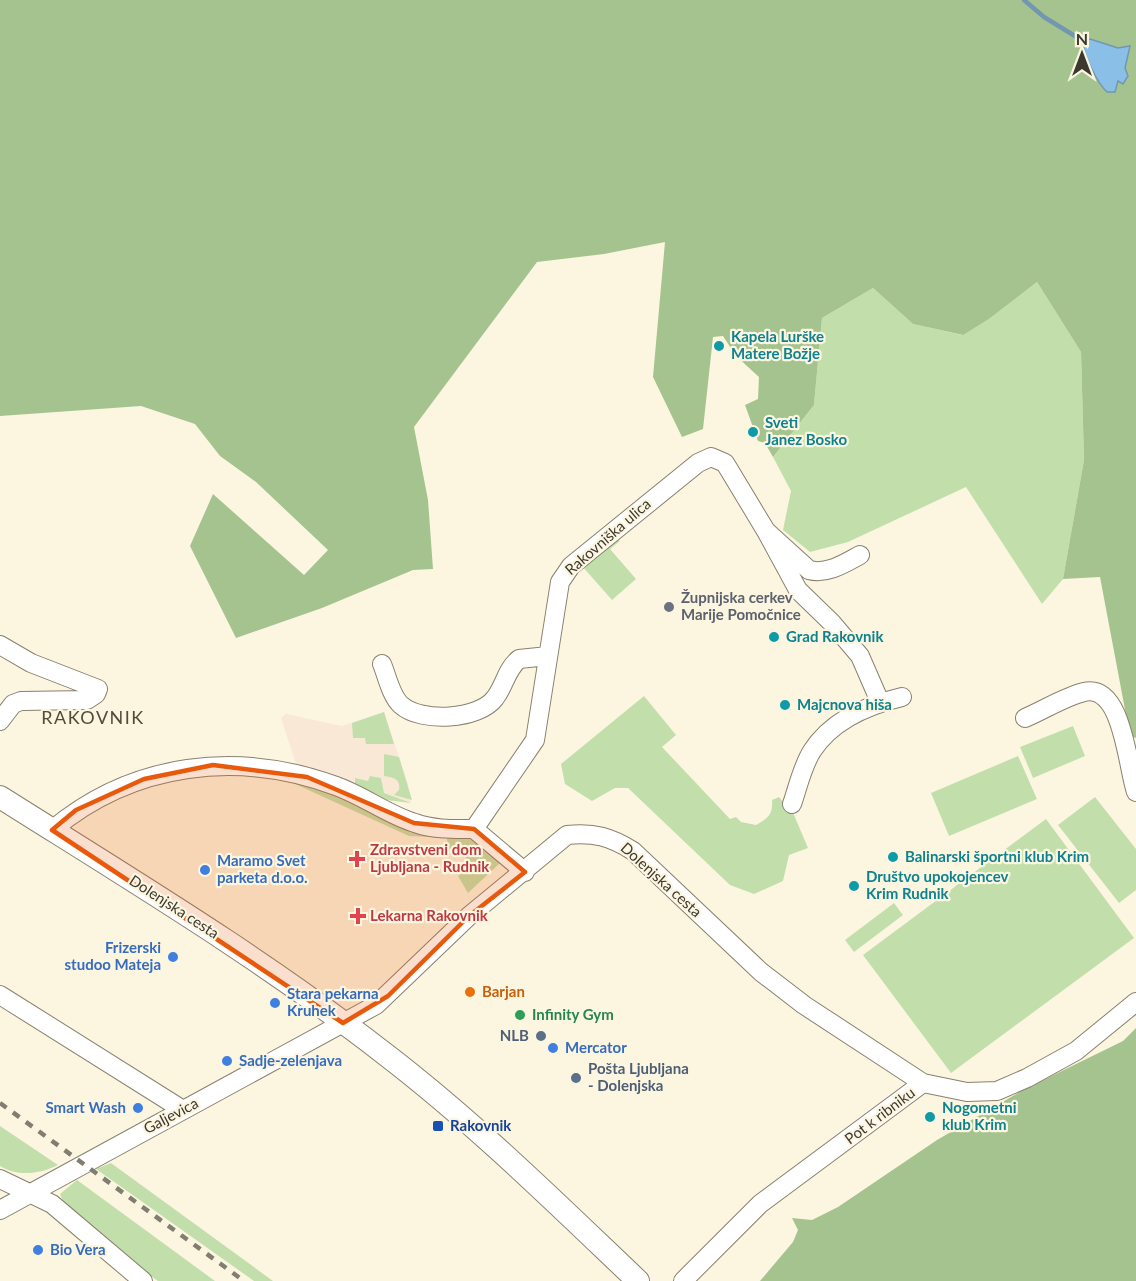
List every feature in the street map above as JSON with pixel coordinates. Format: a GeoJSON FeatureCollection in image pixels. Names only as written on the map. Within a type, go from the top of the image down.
{"type":"FeatureCollection","features":[{"type":"Feature","properties":{"kind":"main road","name":"Dolenjska cesta"},"geometry":{"type":"LineString","coordinates":[[0,797],[237,948],[387,1055],[458,1114],[638,1281]]}},
{"type":"Feature","properties":{"kind":"street","name":"Rakovniška ulica"},"geometry":{"type":"LineString","coordinates":[[474,828],[535,740],[560,582],[564,574],[616,528],[698,463],[711,457],[726,463],[766,531]]}},
{"type":"Feature","properties":{"kind":"street"},"geometry":{"type":"LineString","coordinates":[[766,531],[800,563],[816,572],[835,568],[860,555]]}},
{"type":"Feature","properties":{"kind":"street"},"geometry":{"type":"LineString","coordinates":[[766,531],[798,590],[832,623],[860,656],[880,702]]}},
{"type":"Feature","properties":{"kind":"street"},"geometry":{"type":"LineString","coordinates":[[0,645],[31,663],[98,689],[96,694],[87,700],[21,701],[13,704],[0,721]]}},
{"type":"Feature","properties":{"kind":"street"},"geometry":{"type":"LineString","coordinates":[[382,664],[397,699],[403,706],[425,715],[450,717],[475,713],[484,708],[495,698],[508,671],[519,659],[548,656]]}},
{"type":"Feature","properties":{"kind":"street"},"geometry":{"type":"LineString","coordinates":[[1025,718],[1083,692],[1096,691],[1108,698],[1117,716],[1136,792]]}},
{"type":"Feature","properties":{"kind":"street"},"geometry":{"type":"LineString","coordinates":[[792,804],[813,751],[842,721],[880,702],[902,697]]}},
{"type":"Feature","properties":{"kind":"street"},"geometry":{"type":"LineString","coordinates":[[52,830],[76,810],[144,779],[172,771],[213,765],[279,771],[307,777],[338,786],[414,823],[457,829],[474,828],[525,872]]}},
{"type":"Feature","properties":{"kind":"street","name":"Dolenjska cesta"},"geometry":{"type":"LineString","coordinates":[[343,1023],[388,996],[469,916],[567,835],[594,834],[614,839],[633,851],[761,972],[804,1005],[923,1083]]}},
{"type":"Feature","properties":{"kind":"street"},"geometry":{"type":"LineString","coordinates":[[0,995],[183,1110]]}},
{"type":"Feature","properties":{"kind":"street","name":"Pot k ribniku"},"geometry":{"type":"LineString","coordinates":[[683,1281],[760,1204],[923,1083],[967,1092],[997,1091],[1027,1078],[1076,1051],[1136,1002]]}},
{"type":"Feature","properties":{"kind":"street","name":"Galjevica"},"geometry":{"type":"LineString","coordinates":[[0,1210],[343,1023]]}},
{"type":"Feature","properties":{"kind":"street"},"geometry":{"type":"LineString","coordinates":[[0,1179],[52,1204],[143,1281]]}},
{"type":"Feature","properties":{"kind":"highlighted area"},"geometry":{"type":"Polygon","coordinates":[[[213,765],[307,777],[414,823],[474,829],[525,872],[469,916],[388,996],[343,1023],[52,830],[76,810],[144,779],[213,765]]]}},
{"type":"Feature","properties":{"kind":"shaded area"},"geometry":{"type":"Polygon","coordinates":[[[384,712],[408,784],[411,803],[387,800],[297,767],[281,718],[286,714],[342,726],[384,712]]]}},
{"type":"Feature","properties":{"kind":"green space"},"geometry":{"type":"Polygon","coordinates":[[[0,0],[1136,0],[1136,738],[1130,736],[1100,577],[1063,579],[1084,460],[1081,352],[1037,282],[989,319],[963,335],[913,324],[873,288],[822,318],[814,405],[773,457],[765,443],[758,441],[745,405],[758,399],[759,377],[736,356],[723,336],[713,337],[703,429],[682,437],[653,377],[665,242],[604,254],[537,262],[414,427],[428,500],[433,569],[413,570],[322,608],[236,638],[190,546],[213,494],[304,575],[328,550],[256,482],[220,456],[195,424],[141,406],[0,416],[0,0]]]}},
{"type":"Feature","properties":{"kind":"green space"},"geometry":{"type":"Polygon","coordinates":[[[1037,282],[1081,352],[1084,460],[1063,579],[1042,604],[966,487],[848,542],[810,552],[783,530],[791,491],[773,457],[814,405],[822,318],[873,288],[913,324],[962,335],[989,319],[1037,282]]]}},
{"type":"Feature","properties":{"kind":"green space"},"geometry":{"type":"Polygon","coordinates":[[[616,539],[620,541],[610,549],[636,579],[612,600],[582,566],[616,539]]]}},
{"type":"Feature","properties":{"kind":"green space"},"geometry":{"type":"Polygon","coordinates":[[[644,696],[676,735],[662,747],[730,819],[736,817],[741,822],[756,825],[769,816],[772,800],[779,797],[794,815],[808,848],[789,855],[783,881],[754,894],[730,885],[628,788],[615,788],[592,801],[565,784],[561,764],[644,696]]]}},
{"type":"Feature","properties":{"kind":"green space"},"geometry":{"type":"Polygon","coordinates":[[[384,712],[394,744],[366,744],[365,738],[353,738],[352,723],[384,712]]]}},
{"type":"Feature","properties":{"kind":"green space"},"geometry":{"type":"Polygon","coordinates":[[[1073,726],[1085,756],[1033,778],[1020,747],[1073,726]]]}},
{"type":"Feature","properties":{"kind":"green space"},"geometry":{"type":"Polygon","coordinates":[[[384,754],[399,757],[412,800],[394,795],[399,790],[399,783],[393,778],[384,776],[384,754]]]}},
{"type":"Feature","properties":{"kind":"green space"},"geometry":{"type":"Polygon","coordinates":[[[1018,756],[1037,799],[949,836],[931,793],[1018,756]]]}},
{"type":"Feature","properties":{"kind":"green space"},"geometry":{"type":"Polygon","coordinates":[[[370,776],[381,778],[384,793],[411,803],[387,800],[355,787],[355,778],[368,781],[370,776]]]}},
{"type":"Feature","properties":{"kind":"green space"},"geometry":{"type":"Polygon","coordinates":[[[282,778],[473,838],[502,861],[468,893],[458,876],[470,865],[459,846],[448,850],[447,838],[409,836],[282,778]]]}},
{"type":"Feature","properties":{"kind":"green space"},"geometry":{"type":"Polygon","coordinates":[[[1095,797],[1136,849],[1136,890],[1119,903],[1058,825],[1095,797]]]}},
{"type":"Feature","properties":{"kind":"green space"},"geometry":{"type":"Polygon","coordinates":[[[1046,819],[1134,938],[951,1073],[863,955],[1046,819]]]}},
{"type":"Feature","properties":{"kind":"green space"},"geometry":{"type":"Polygon","coordinates":[[[894,903],[903,915],[854,952],[845,940],[894,903]]]}},
{"type":"Feature","properties":{"kind":"green space"},"geometry":{"type":"Polygon","coordinates":[[[1136,1028],[1136,1281],[760,1281],[793,1242],[798,1230],[792,1218],[812,1220],[838,1207],[937,1140],[1025,1089],[1123,1041],[1136,1028]]]}},
{"type":"Feature","properties":{"kind":"green space"},"geometry":{"type":"Polygon","coordinates":[[[0,1126],[58,1165],[29,1173],[14,1172],[0,1166],[0,1126]]]}},
{"type":"Feature","properties":{"kind":"green space"},"geometry":{"type":"Polygon","coordinates":[[[111,1163],[273,1281],[254,1281],[96,1169],[111,1163]]]}},
{"type":"Feature","properties":{"kind":"green space"},"geometry":{"type":"Polygon","coordinates":[[[77,1180],[215,1281],[158,1281],[145,1272],[64,1203],[60,1194],[77,1180]]]}},
{"type":"Feature","properties":{"kind":"water"},"geometry":{"type":"Polygon","coordinates":[[[1090,39],[1118,48],[1130,46],[1125,68],[1128,76],[1123,84],[1118,81],[1115,92],[1107,92],[1091,68],[1083,46],[1083,41],[1090,39]]]}},
{"type":"Feature","properties":{"kind":"waterway"},"geometry":{"type":"LineString","coordinates":[[1024,0],[1044,17],[1083,41]]}},
{"type":"Feature","properties":{"kind":"railway"},"geometry":{"type":"LineString","coordinates":[[0,1103],[244,1281]]}},
{"type":"Feature","properties":{"kind":"place","name":"Kapela Lurške Matere Božje"},"geometry":{"type":"Point","coordinates":[719,346]}},
{"type":"Feature","properties":{"kind":"place","name":"Sveti Janez Bosko"},"geometry":{"type":"Point","coordinates":[753,432]}},
{"type":"Feature","properties":{"kind":"place","name":"Župnijska cerkev Marije Pomočnice"},"geometry":{"type":"Point","coordinates":[669,607]}},
{"type":"Feature","properties":{"kind":"place","name":"Grad Rakovnik"},"geometry":{"type":"Point","coordinates":[774,637]}},
{"type":"Feature","properties":{"kind":"place","name":"Majcnova hiša"},"geometry":{"type":"Point","coordinates":[785,705]}},
{"type":"Feature","properties":{"kind":"place","name":"Balinarski športni klub Krim"},"geometry":{"type":"Point","coordinates":[893,857]}},
{"type":"Feature","properties":{"kind":"place","name":"Zdravstveni dom Ljubljana - Rudnik"},"geometry":{"type":"Point","coordinates":[357,859]}},
{"type":"Feature","properties":{"kind":"place","name":"Maramo Svet parketa d.o.o."},"geometry":{"type":"Point","coordinates":[205,870]}},
{"type":"Feature","properties":{"kind":"place","name":"Društvo upokojencev Krim Rudnik"},"geometry":{"type":"Point","coordinates":[854,886]}},
{"type":"Feature","properties":{"kind":"place","name":"Lekarna Rakovnik"},"geometry":{"type":"Point","coordinates":[358,916]}},
{"type":"Feature","properties":{"kind":"place","name":"Frizerski studoo Mateja"},"geometry":{"type":"Point","coordinates":[173,957]}},
{"type":"Feature","properties":{"kind":"place","name":"Barjan"},"geometry":{"type":"Point","coordinates":[470,992]}},
{"type":"Feature","properties":{"kind":"place","name":"Stara pekarna Kruhek"},"geometry":{"type":"Point","coordinates":[275,1003]}},
{"type":"Feature","properties":{"kind":"place","name":"Infinity Gym"},"geometry":{"type":"Point","coordinates":[520,1015]}},
{"type":"Feature","properties":{"kind":"place","name":"NLB"},"geometry":{"type":"Point","coordinates":[541,1036]}},
{"type":"Feature","properties":{"kind":"place","name":"Mercator"},"geometry":{"type":"Point","coordinates":[553,1048]}},
{"type":"Feature","properties":{"kind":"place","name":"Sadje-zelenjava"},"geometry":{"type":"Point","coordinates":[227,1061]}},
{"type":"Feature","properties":{"kind":"place","name":"Pošta Ljubljana - Dolenjska"},"geometry":{"type":"Point","coordinates":[576,1078]}},
{"type":"Feature","properties":{"kind":"place","name":"Smart Wash"},"geometry":{"type":"Point","coordinates":[138,1108]}},
{"type":"Feature","properties":{"kind":"place","name":"Nogometni klub Krim"},"geometry":{"type":"Point","coordinates":[930,1117]}},
{"type":"Feature","properties":{"kind":"place","name":"Rakovnik"},"geometry":{"type":"Point","coordinates":[438,1126]}},
{"type":"Feature","properties":{"kind":"place","name":"Bio Vera"},"geometry":{"type":"Point","coordinates":[38,1250]}},
{"type":"Feature","properties":{"kind":"district","name":"RAKOVNIK"},"geometry":{"type":"Point","coordinates":[93,718]}}]}
